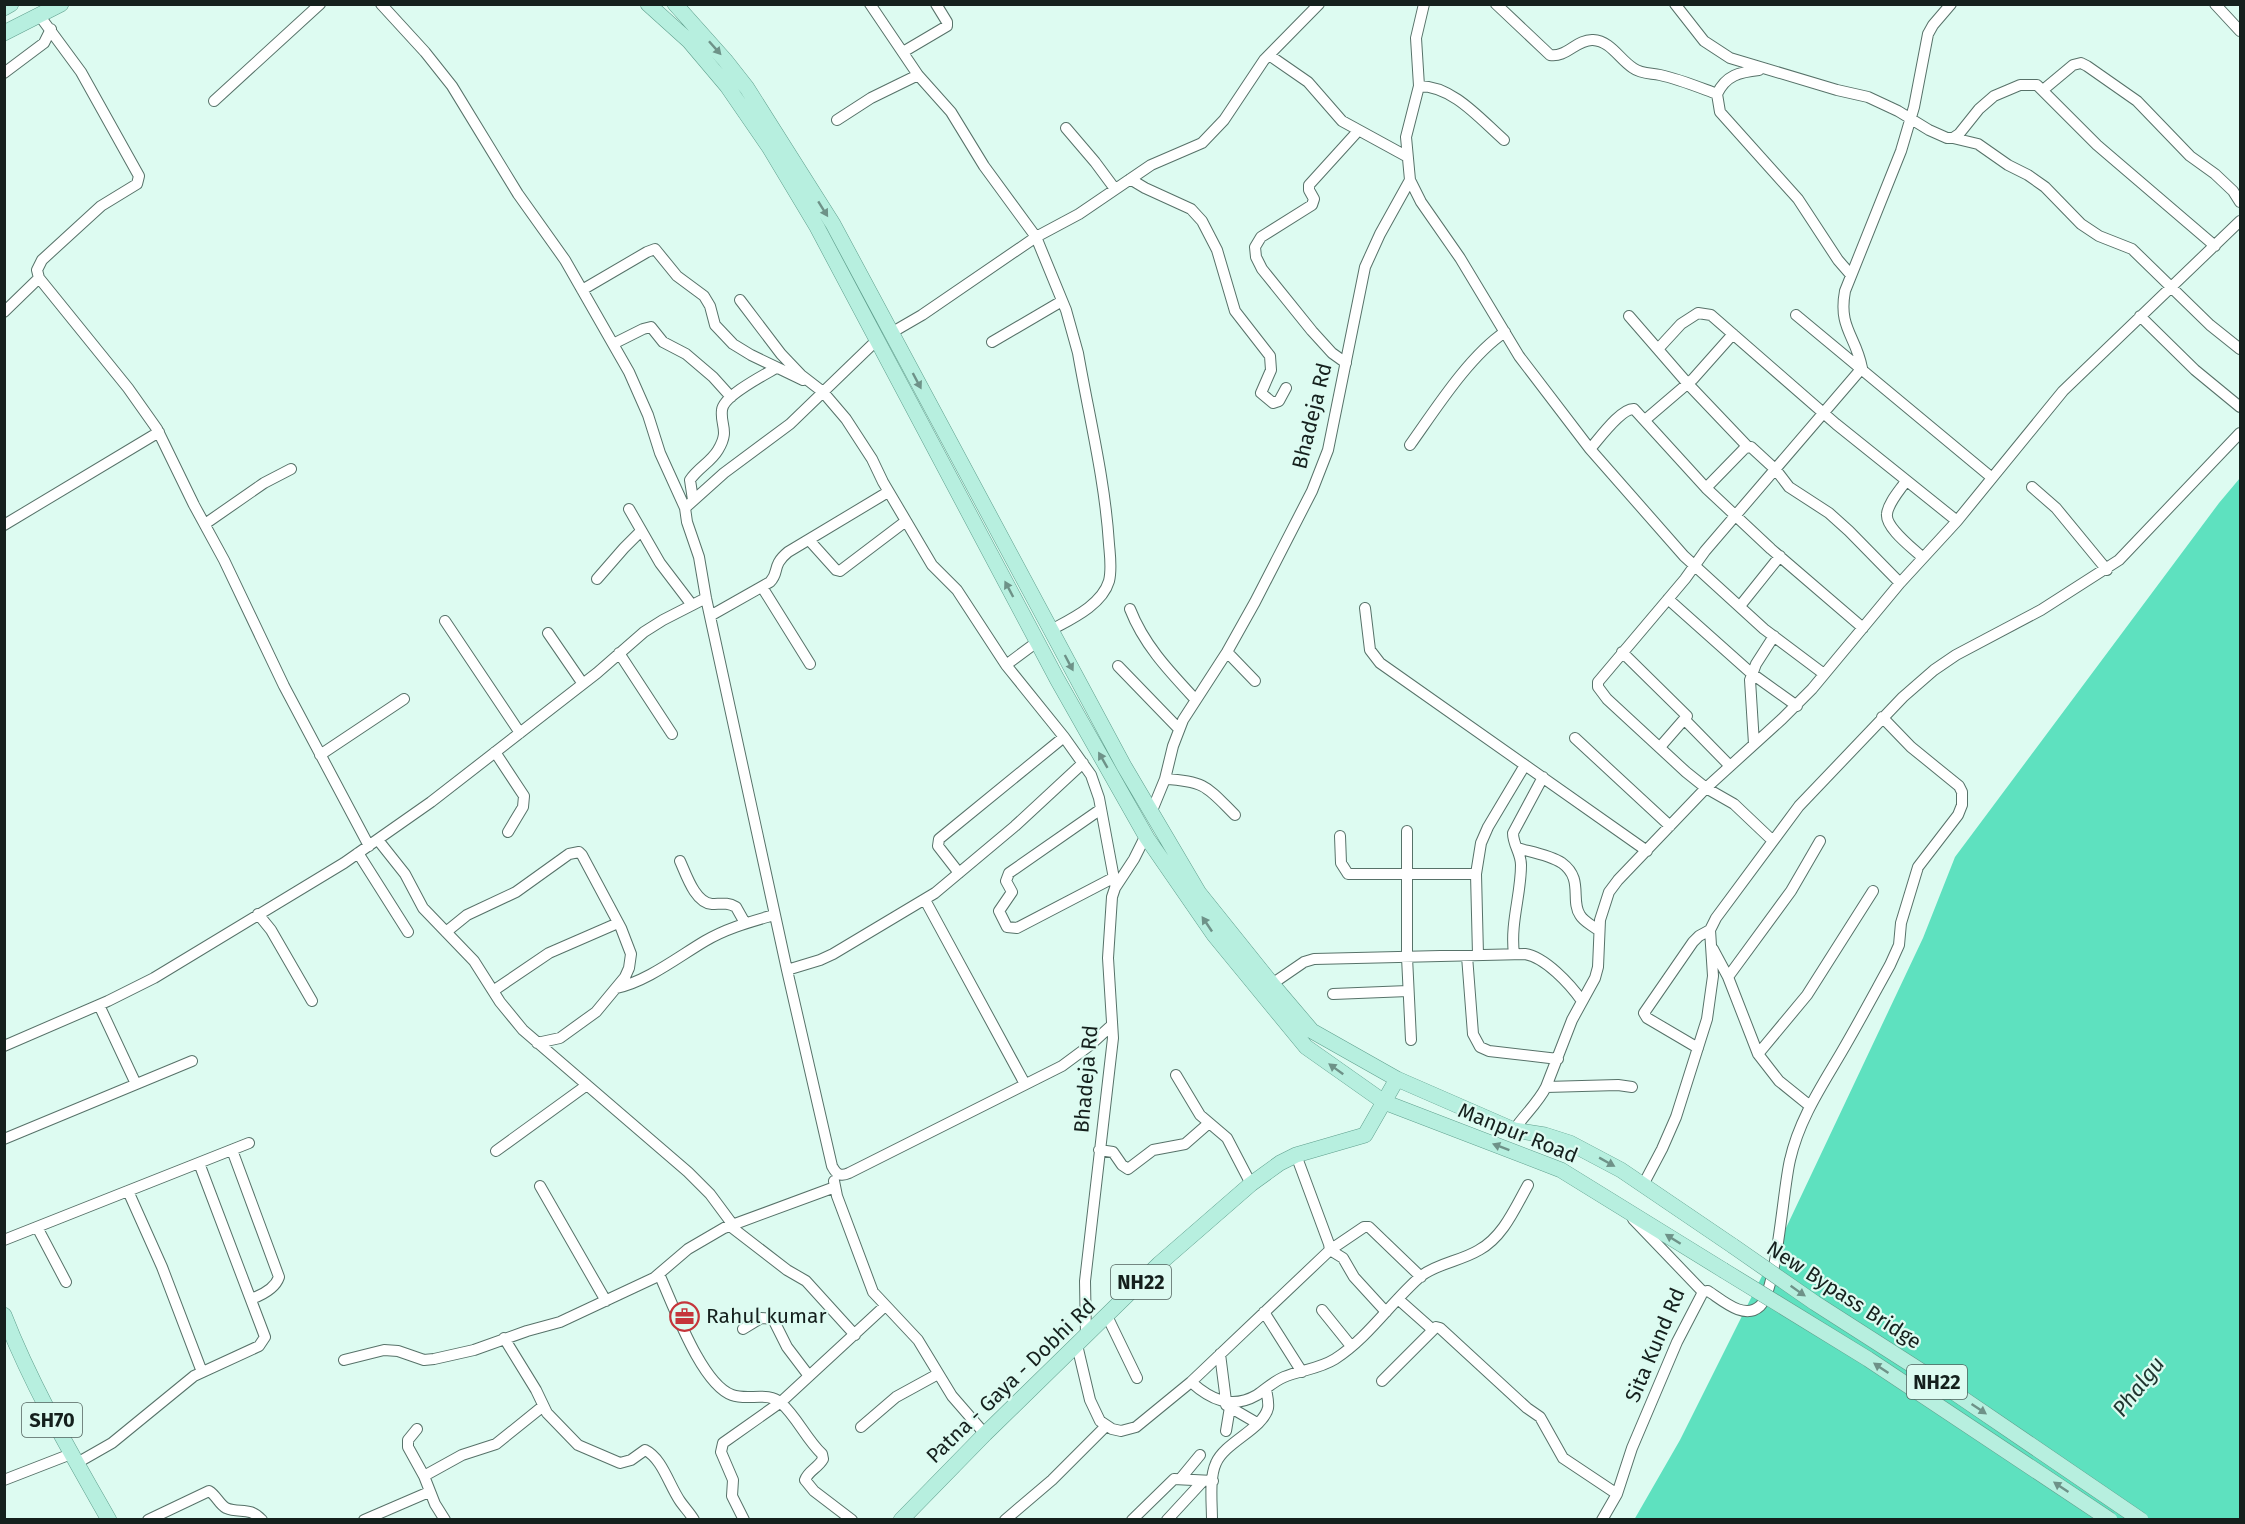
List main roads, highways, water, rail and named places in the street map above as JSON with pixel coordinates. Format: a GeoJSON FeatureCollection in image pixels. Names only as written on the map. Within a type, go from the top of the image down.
{"type":"FeatureCollection","features":[{"type":"Feature","properties":{"kind":"main road"},"geometry":{"type":"LineString","coordinates":[[4,8],[10,4]]}},
{"type":"Feature","properties":{"kind":"main road"},"geometry":{"type":"LineString","coordinates":[[4,33],[61,4]]}},
{"type":"Feature","properties":{"kind":"main road","name":"Manpur Road"},"geometry":{"type":"LineString","coordinates":[[648,4],[689,41],[728,87],[769,147],[816,227],[1037,642],[1146,835],[1214,935],[1306,1047],[1384,1102],[1561,1170],[1723,1270]]}},
{"type":"Feature","properties":{"kind":"main road","name":"Manpur Road"},"geometry":{"type":"LineString","coordinates":[[675,4],[747,88],[833,224],[1051,630],[1151,813],[1198,893],[1312,1031],[1397,1079],[1514,1130],[1545,1135],[1570,1143],[1621,1170],[1733,1246]]}},
{"type":"Feature","properties":{"kind":"main road","name":"Patna - Gaya - Dobhi Rd"},"geometry":{"type":"LineString","coordinates":[[901,1520],[985,1434],[1159,1264],[1251,1184],[1296,1155],[1365,1135],[1397,1079]]}},
{"type":"Feature","properties":{"kind":"main road","name":"New Bypass Bridge"},"geometry":{"type":"LineString","coordinates":[[1733,1246],[2141,1520]]}},
{"type":"Feature","properties":{"kind":"main road","name":"New Bypass Bridge"},"geometry":{"type":"LineString","coordinates":[[1723,1270],[1868,1359],[2110,1520]]}},
{"type":"Feature","properties":{"kind":"main road","name":"SH70"},"geometry":{"type":"LineString","coordinates":[[4,1315],[34,1385],[109,1520]]}},
{"type":"Feature","properties":{"kind":"water","name":"Phalgu"},"geometry":{"type":"Polygon","coordinates":[[[2240,478],[2240,1519],[1634,1520],[1680,1440],[1786,1228],[1923,938],[1955,857],[2240,478]]]}},
{"type":"Feature","properties":{"kind":"place","name":"Rahul kumar"},"geometry":{"type":"Point","coordinates":[685,1316]}}]}
